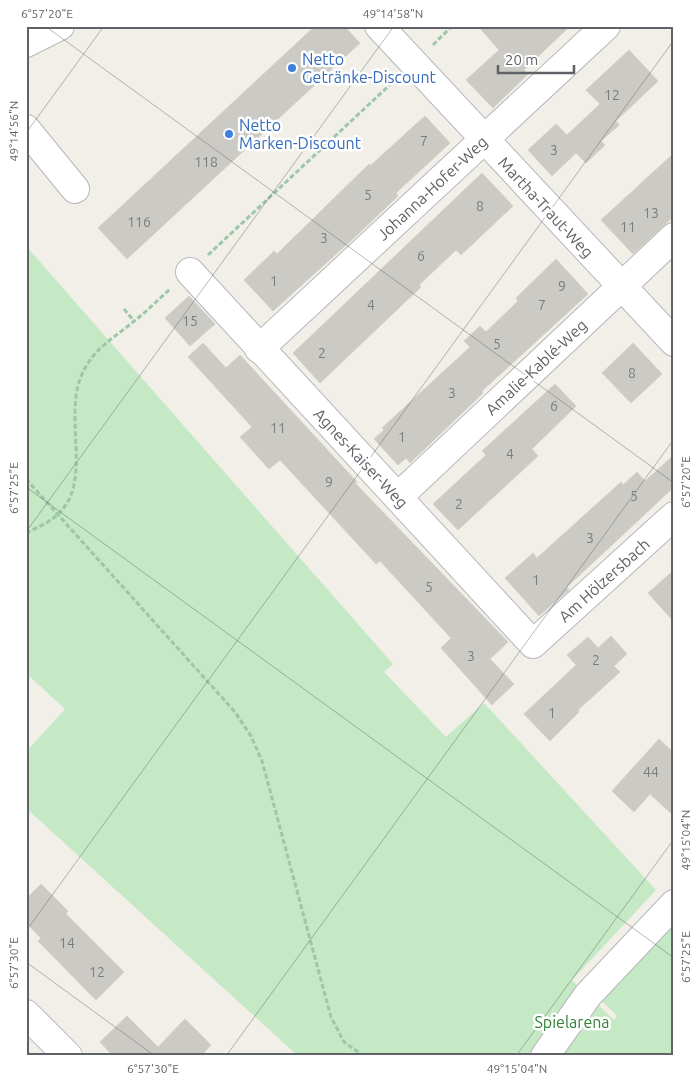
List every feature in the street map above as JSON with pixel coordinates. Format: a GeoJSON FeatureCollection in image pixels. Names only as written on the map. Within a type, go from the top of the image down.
{"type":"FeatureCollection","features":[{"type":"Feature","properties":{"kind":"street"},"geometry":{"type":"LineString","coordinates":[[26,43],[60,26]]}},
{"type":"Feature","properties":{"kind":"street","name":"Martha-Traut-Weg"},"geometry":{"type":"LineString","coordinates":[[379,26],[483,140],[674,342]]}},
{"type":"Feature","properties":{"kind":"street","name":"Johanna-Hofer-Weg"},"geometry":{"type":"LineString","coordinates":[[259,349],[606,26]]}},
{"type":"Feature","properties":{"kind":"street"},"geometry":{"type":"LineString","coordinates":[[26,129],[75,189]]}},
{"type":"Feature","properties":{"kind":"street","name":"Amalie-Kablé-Weg"},"geometry":{"type":"LineString","coordinates":[[398,497],[674,237]]}},
{"type":"Feature","properties":{"kind":"street","name":"Agnes-Kaiser-Weg"},"geometry":{"type":"LineString","coordinates":[[190,272],[533,644]]}},
{"type":"Feature","properties":{"kind":"street","name":"Am Hölzersbach"},"geometry":{"type":"LineString","coordinates":[[533,644],[674,516]]}},
{"type":"Feature","properties":{"kind":"street"},"geometry":{"type":"LineString","coordinates":[[544,1056],[588,995],[674,904]]}},
{"type":"Feature","properties":{"kind":"street"},"geometry":{"type":"LineString","coordinates":[[26,1014],[68,1056]]}},
{"type":"Feature","properties":{"kind":"path"},"geometry":{"type":"LineString","coordinates":[[26,533],[57,515],[72,493],[77,471],[73,416],[76,394],[83,371],[95,352],[134,322],[190,272],[452,26]]}},
{"type":"Feature","properties":{"kind":"path"},"geometry":{"type":"LineString","coordinates":[[124,309],[134,322]]}},
{"type":"Feature","properties":{"kind":"path"},"geometry":{"type":"LineString","coordinates":[[26,479],[235,712],[251,736],[262,761],[332,1017],[344,1042],[364,1056]]}},
{"type":"Feature","properties":{"kind":"green space","name":"Spielarena"},"geometry":{"type":"Polygon","coordinates":[[[26,246],[393,664],[384,672],[446,737],[484,703],[656,890],[572,980],[614,1020],[617,1016],[600,999],[674,921],[674,1056],[298,1056],[26,808],[26,752],[65,709],[26,673],[26,246]]]}},
{"type":"Feature","properties":{"kind":"building"},"geometry":{"type":"Polygon","coordinates":[[[315,26],[344,26],[360,43],[127,259],[98,228],[315,26]]]}},
{"type":"Feature","properties":{"kind":"building"},"geometry":{"type":"Polygon","coordinates":[[[478,26],[570,26],[524,70],[528,74],[493,108],[466,80],[499,50],[478,26]]]}},
{"type":"Feature","properties":{"kind":"building"},"geometry":{"type":"Polygon","coordinates":[[[629,50],[658,81],[616,121],[619,125],[601,141],[605,145],[586,163],[576,153],[552,176],[528,150],[556,124],[567,135],[600,104],[586,90],[629,50]]]}},
{"type":"Feature","properties":{"kind":"building"},"geometry":{"type":"Polygon","coordinates":[[[425,116],[450,143],[396,193],[398,196],[355,237],[273,311],[244,280],[274,251],[277,254],[369,164],[370,166],[425,116]]]}},
{"type":"Feature","properties":{"kind":"building"},"geometry":{"type":"Polygon","coordinates":[[[674,153],[674,216],[633,254],[601,220],[674,153]]]}},
{"type":"Feature","properties":{"kind":"building"},"geometry":{"type":"Polygon","coordinates":[[[482,173],[513,206],[461,255],[456,250],[419,285],[421,287],[320,383],[293,353],[482,173]]]}},
{"type":"Feature","properties":{"kind":"building"},"geometry":{"type":"Polygon","coordinates":[[[556,259],[588,294],[482,391],[483,393],[410,463],[406,458],[398,465],[374,439],[384,430],[382,428],[470,347],[464,341],[480,326],[486,332],[518,301],[516,298],[556,259]]]}},
{"type":"Feature","properties":{"kind":"building"},"geometry":{"type":"Polygon","coordinates":[[[189,296],[215,324],[190,346],[165,318],[189,296]]]}},
{"type":"Feature","properties":{"kind":"building"},"geometry":{"type":"Polygon","coordinates":[[[203,343],[226,368],[240,355],[357,482],[355,483],[508,642],[490,659],[514,684],[492,705],[441,648],[451,638],[380,561],[376,564],[280,460],[269,469],[240,437],[252,427],[188,357],[203,343]]]}},
{"type":"Feature","properties":{"kind":"building"},"geometry":{"type":"Polygon","coordinates":[[[633,343],[662,374],[631,403],[602,373],[633,343]]]}},
{"type":"Feature","properties":{"kind":"building"},"geometry":{"type":"Polygon","coordinates":[[[555,384],[576,406],[532,449],[538,456],[458,530],[433,504],[486,455],[482,451],[555,384]]]}},
{"type":"Feature","properties":{"kind":"building"},"geometry":{"type":"Polygon","coordinates":[[[674,455],[674,487],[567,587],[569,590],[539,616],[505,578],[533,553],[537,558],[621,482],[623,485],[637,472],[645,481],[674,455]]]}},
{"type":"Feature","properties":{"kind":"building"},"geometry":{"type":"Polygon","coordinates":[[[674,570],[674,622],[648,593],[674,570]]]}},
{"type":"Feature","properties":{"kind":"building"},"geometry":{"type":"Polygon","coordinates":[[[611,636],[627,654],[614,666],[620,672],[578,710],[579,712],[550,741],[524,714],[576,665],[567,655],[588,637],[598,648],[611,636]]]}},
{"type":"Feature","properties":{"kind":"building"},"geometry":{"type":"Polygon","coordinates":[[[659,739],[674,753],[674,816],[650,794],[634,812],[612,791],[659,739]]]}},
{"type":"Feature","properties":{"kind":"building"},"geometry":{"type":"Polygon","coordinates":[[[41,884],[68,911],[66,914],[124,972],[96,1000],[38,941],[41,938],[26,923],[26,899],[41,884]]]}},
{"type":"Feature","properties":{"kind":"building"},"geometry":{"type":"Polygon","coordinates":[[[127,1016],[158,1047],[185,1019],[211,1045],[201,1056],[113,1056],[100,1042],[127,1016]]]}},
{"type":"Feature","properties":{"kind":"place","name":"Netto Getränke-Discount"},"geometry":{"type":"Point","coordinates":[292,68]}},
{"type":"Feature","properties":{"kind":"place","name":"Netto Marken-Discount"},"geometry":{"type":"Point","coordinates":[229,134]}}]}
